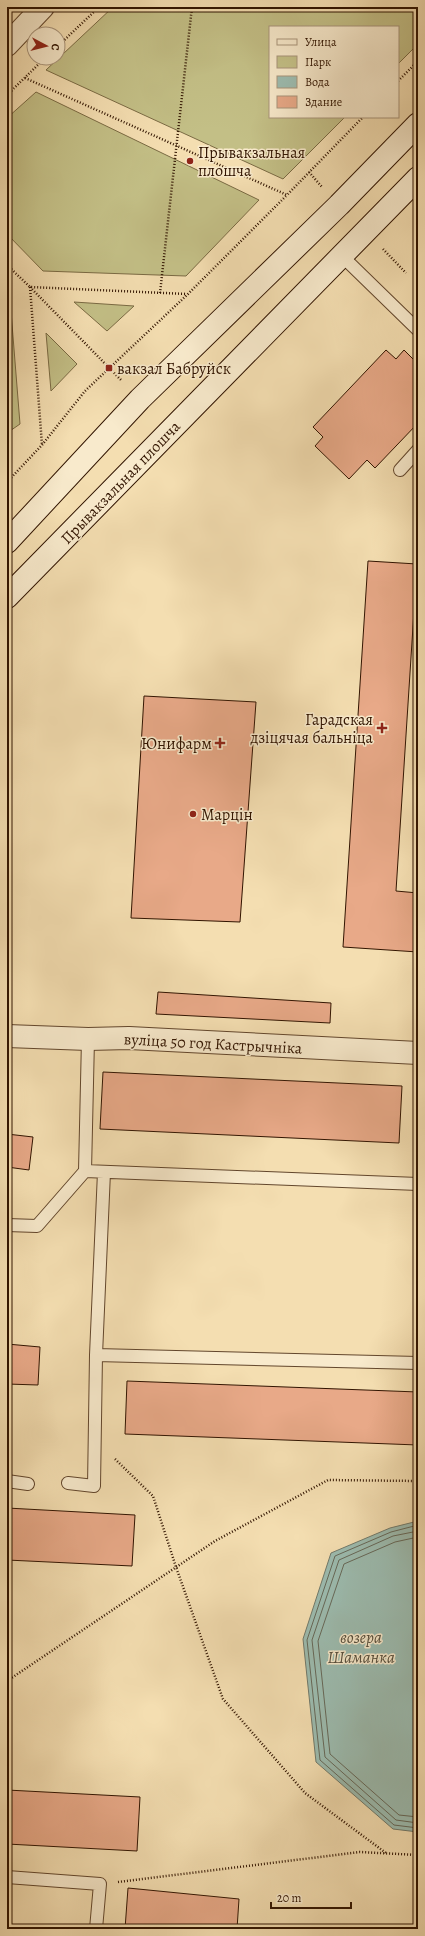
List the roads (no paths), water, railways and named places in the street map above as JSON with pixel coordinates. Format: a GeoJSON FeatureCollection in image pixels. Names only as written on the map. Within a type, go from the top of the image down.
{"type":"FeatureCollection","features":[{"type":"Feature","properties":{"kind":"main road"},"geometry":{"type":"LineString","coordinates":[[7,45],[43,7]]}},
{"type":"Feature","properties":{"kind":"main road"},"geometry":{"type":"LineString","coordinates":[[7,542],[140,400],[339,205],[418,124]]}},
{"type":"Feature","properties":{"kind":"main road","name":"Прывакзальная плошча"},"geometry":{"type":"LineString","coordinates":[[7,597],[418,179]]}},
{"type":"Feature","properties":{"kind":"main road","name":"вуліца 50 год Кастрычніка"},"geometry":{"type":"LineString","coordinates":[[7,1036],[88,1039],[129,1038],[418,1053]]}},
{"type":"Feature","properties":{"kind":"lane"},"geometry":{"type":"LineString","coordinates":[[342,256],[418,330]]}},
{"type":"Feature","properties":{"kind":"lane"},"geometry":{"type":"LineString","coordinates":[[400,470],[418,450]]}},
{"type":"Feature","properties":{"kind":"lane"},"geometry":{"type":"LineString","coordinates":[[7,1225],[37,1226],[85,1171],[88,1039]]}},
{"type":"Feature","properties":{"kind":"lane"},"geometry":{"type":"LineString","coordinates":[[85,1171],[418,1184]]}},
{"type":"Feature","properties":{"kind":"lane"},"geometry":{"type":"LineString","coordinates":[[68,1483],[94,1486],[96,1355],[104,1172]]}},
{"type":"Feature","properties":{"kind":"lane"},"geometry":{"type":"LineString","coordinates":[[96,1355],[418,1363]]}},
{"type":"Feature","properties":{"kind":"lane"},"geometry":{"type":"LineString","coordinates":[[7,1481],[28,1484]]}},
{"type":"Feature","properties":{"kind":"lane"},"geometry":{"type":"LineString","coordinates":[[7,1877],[100,1884],[96,1929]]}},
{"type":"Feature","properties":{"kind":"water","name":"возера Шаманка"},"geometry":{"type":"Polygon","coordinates":[[[418,1521],[418,1832],[393,1829],[316,1762],[303,1639],[331,1553],[390,1528],[418,1521]]]}},
{"type":"Feature","properties":{"kind":"place","name":"Прывакзальная плошча"},"geometry":{"type":"Point","coordinates":[190,161]}},
{"type":"Feature","properties":{"kind":"place","name":"вакзал Бабруйск"},"geometry":{"type":"Point","coordinates":[109,368]}},
{"type":"Feature","properties":{"kind":"place","name":"Гарадская дзіцячая бальніца"},"geometry":{"type":"Point","coordinates":[382,728]}},
{"type":"Feature","properties":{"kind":"place","name":"Юнифарм"},"geometry":{"type":"Point","coordinates":[220,743]}},
{"type":"Feature","properties":{"kind":"place","name":"Марцін"},"geometry":{"type":"Point","coordinates":[193,814]}}]}
